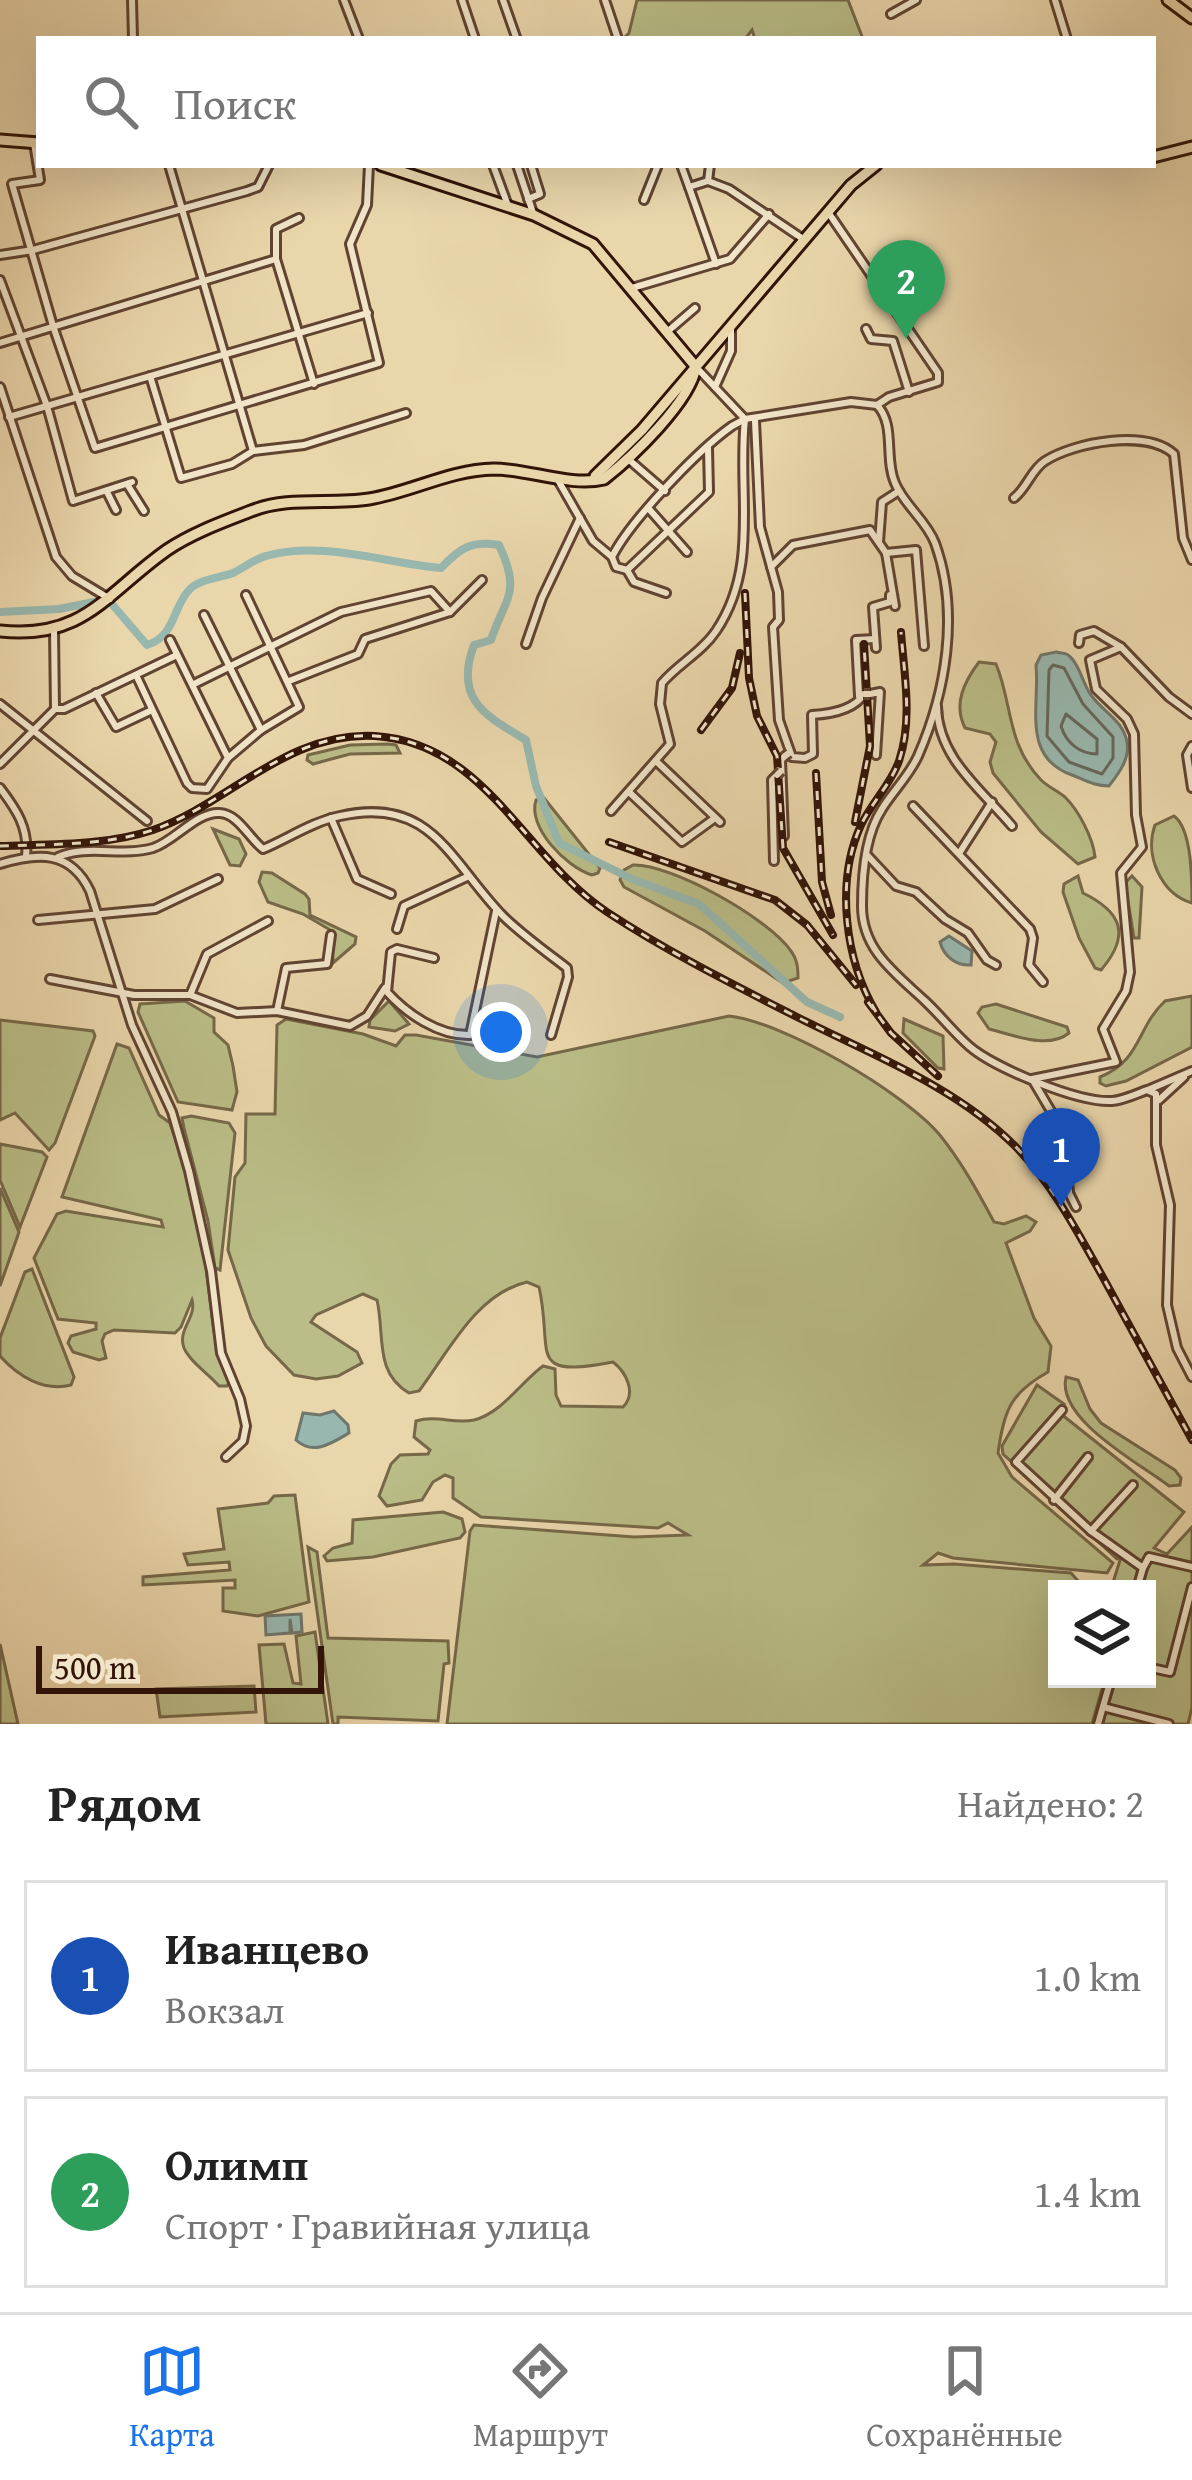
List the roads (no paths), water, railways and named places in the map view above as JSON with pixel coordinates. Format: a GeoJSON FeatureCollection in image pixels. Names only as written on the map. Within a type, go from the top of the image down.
{"type":"FeatureCollection","features":[{"type":"Feature","properties":{"kind":"main road"},"geometry":{"type":"LineString","coordinates":[[1168,0],[1192,18]]}},
{"type":"Feature","properties":{"kind":"main road"},"geometry":{"type":"LineString","coordinates":[[0,140],[36,143]]}},
{"type":"Feature","properties":{"kind":"main road"},"geometry":{"type":"LineString","coordinates":[[1156,156],[1192,147]]}},
{"type":"Feature","properties":{"kind":"main road"},"geometry":{"type":"LineString","coordinates":[[394,168],[534,215],[593,244],[696,367]]}},
{"type":"Feature","properties":{"kind":"main road"},"geometry":{"type":"LineString","coordinates":[[572,478],[593,476],[609,466],[851,185],[872,168]]}},
{"type":"Feature","properties":{"kind":"main road"},"geometry":{"type":"LineString","coordinates":[[0,631],[54,630],[75,622],[180,542],[267,505],[375,498],[469,470],[604,478],[687,390],[696,367]]}},
{"type":"Feature","properties":{"kind":"street"},"geometry":{"type":"LineString","coordinates":[[132,0],[133,36]]}},
{"type":"Feature","properties":{"kind":"street"},"geometry":{"type":"LineString","coordinates":[[344,0],[358,36]]}},
{"type":"Feature","properties":{"kind":"street"},"geometry":{"type":"LineString","coordinates":[[462,0],[474,36]]}},
{"type":"Feature","properties":{"kind":"street"},"geometry":{"type":"LineString","coordinates":[[503,0],[516,36]]}},
{"type":"Feature","properties":{"kind":"street"},"geometry":{"type":"LineString","coordinates":[[605,0],[617,34]]}},
{"type":"Feature","properties":{"kind":"street"},"geometry":{"type":"LineString","coordinates":[[891,14],[916,0]]}},
{"type":"Feature","properties":{"kind":"street"},"geometry":{"type":"LineString","coordinates":[[1055,0],[1066,36]]}},
{"type":"Feature","properties":{"kind":"street"},"geometry":{"type":"LineString","coordinates":[[39,168],[40,180],[12,184],[95,448],[379,363],[350,244],[367,205],[369,168]]}},
{"type":"Feature","properties":{"kind":"street"},"geometry":{"type":"LineString","coordinates":[[170,168],[253,451]]}},
{"type":"Feature","properties":{"kind":"street"},"geometry":{"type":"LineString","coordinates":[[0,255],[34,250],[258,187],[268,168]]}},
{"type":"Feature","properties":{"kind":"street"},"geometry":{"type":"LineString","coordinates":[[494,168],[508,207]]}},
{"type":"Feature","properties":{"kind":"street"},"geometry":{"type":"LineString","coordinates":[[518,168],[534,215]]}},
{"type":"Feature","properties":{"kind":"street"},"geometry":{"type":"LineString","coordinates":[[528,199],[540,194],[532,168]]}},
{"type":"Feature","properties":{"kind":"street"},"geometry":{"type":"LineString","coordinates":[[644,200],[657,168]]}},
{"type":"Feature","properties":{"kind":"street"},"geometry":{"type":"LineString","coordinates":[[683,168],[716,264]]}},
{"type":"Feature","properties":{"kind":"street"},"geometry":{"type":"LineString","coordinates":[[708,181],[710,168]]}},
{"type":"Feature","properties":{"kind":"street"},"geometry":{"type":"LineString","coordinates":[[689,187],[708,181],[804,239]]}},
{"type":"Feature","properties":{"kind":"street"},"geometry":{"type":"LineString","coordinates":[[696,367],[745,419],[755,421],[851,402],[877,405],[940,379],[828,212]]}},
{"type":"Feature","properties":{"kind":"street"},"geometry":{"type":"LineString","coordinates":[[632,288],[730,259],[769,214]]}},
{"type":"Feature","properties":{"kind":"street"},"geometry":{"type":"LineString","coordinates":[[299,218],[276,229],[276,260],[314,384]]}},
{"type":"Feature","properties":{"kind":"street"},"geometry":{"type":"LineString","coordinates":[[0,343],[276,260]]}},
{"type":"Feature","properties":{"kind":"street"},"geometry":{"type":"LineString","coordinates":[[0,280],[47,406],[73,501],[130,483],[145,511]]}},
{"type":"Feature","properties":{"kind":"street"},"geometry":{"type":"LineString","coordinates":[[667,332],[695,308]]}},
{"type":"Feature","properties":{"kind":"street"},"geometry":{"type":"LineString","coordinates":[[9,417],[368,313]]}},
{"type":"Feature","properties":{"kind":"street"},"geometry":{"type":"LineString","coordinates":[[715,387],[731,351],[731,324]]}},
{"type":"Feature","properties":{"kind":"street"},"geometry":{"type":"LineString","coordinates":[[866,329],[871,339],[893,341],[908,392]]}},
{"type":"Feature","properties":{"kind":"street"},"geometry":{"type":"LineString","coordinates":[[150,376],[181,478],[232,464],[253,451],[304,445],[406,413]]}},
{"type":"Feature","properties":{"kind":"street"},"geometry":{"type":"LineString","coordinates":[[0,387],[54,552],[68,571],[111,599]]}},
{"type":"Feature","properties":{"kind":"street"},"geometry":{"type":"LineString","coordinates":[[877,405],[886,420],[891,472],[932,536],[946,603],[945,661],[937,703],[911,769],[877,816],[867,855],[862,915],[868,938],[882,961],[969,1046],[1001,1068],[1102,1100],[1125,1099],[1192,1072]]}},
{"type":"Feature","properties":{"kind":"street"},"geometry":{"type":"LineString","coordinates":[[612,557],[621,540],[665,491],[708,447],[745,419]]}},
{"type":"Feature","properties":{"kind":"street"},"geometry":{"type":"LineString","coordinates":[[611,812],[670,744],[660,704],[662,683],[707,643],[738,585],[743,557],[745,419]]}},
{"type":"Feature","properties":{"kind":"street"},"geometry":{"type":"LineString","coordinates":[[755,421],[760,527],[778,592],[779,620],[773,627],[779,720],[788,754],[805,758],[813,754],[812,715],[836,714],[880,692],[876,755]]}},
{"type":"Feature","properties":{"kind":"street"},"geometry":{"type":"LineString","coordinates":[[1014,498],[1039,466],[1058,455],[1130,439],[1157,443],[1174,454],[1184,538],[1192,560]]}},
{"type":"Feature","properties":{"kind":"street"},"geometry":{"type":"LineString","coordinates":[[627,570],[710,492],[708,447]]}},
{"type":"Feature","properties":{"kind":"street"},"geometry":{"type":"LineString","coordinates":[[627,458],[665,491]]}},
{"type":"Feature","properties":{"kind":"street"},"geometry":{"type":"LineString","coordinates":[[557,476],[559,487],[598,548],[612,557],[616,567],[627,570],[634,582],[666,592]]}},
{"type":"Feature","properties":{"kind":"street"},"geometry":{"type":"LineString","coordinates":[[879,542],[882,502],[899,491]]}},
{"type":"Feature","properties":{"kind":"street"},"geometry":{"type":"LineString","coordinates":[[107,492],[116,510]]}},
{"type":"Feature","properties":{"kind":"street"},"geometry":{"type":"LineString","coordinates":[[649,509],[687,552]]}},
{"type":"Feature","properties":{"kind":"street"},"geometry":{"type":"LineString","coordinates":[[526,644],[580,518]]}},
{"type":"Feature","properties":{"kind":"street"},"geometry":{"type":"LineString","coordinates":[[771,566],[794,545],[870,530],[886,553],[895,606]]}},
{"type":"Feature","properties":{"kind":"street"},"geometry":{"type":"LineString","coordinates":[[886,553],[916,550],[924,646]]}},
{"type":"Feature","properties":{"kind":"street"},"geometry":{"type":"LineString","coordinates":[[865,697],[856,640],[875,643],[874,607],[890,602],[890,579]]}},
{"type":"Feature","properties":{"kind":"street"},"geometry":{"type":"LineString","coordinates":[[289,681],[358,654],[365,639],[449,612],[482,580]]}},
{"type":"Feature","properties":{"kind":"street"},"geometry":{"type":"LineString","coordinates":[[194,684],[341,612],[431,591],[449,612]]}},
{"type":"Feature","properties":{"kind":"street"},"geometry":{"type":"LineString","coordinates":[[136,675],[187,783],[207,789],[228,758],[298,707],[245,595]]}},
{"type":"Feature","properties":{"kind":"street"},"geometry":{"type":"LineString","coordinates":[[204,615],[261,730]]}},
{"type":"Feature","properties":{"kind":"street"},"geometry":{"type":"LineString","coordinates":[[54,630],[55,709]]}},
{"type":"Feature","properties":{"kind":"street"},"geometry":{"type":"LineString","coordinates":[[1079,643],[1080,635],[1094,631],[1121,647],[1169,698],[1192,714]]}},
{"type":"Feature","properties":{"kind":"street"},"geometry":{"type":"LineString","coordinates":[[170,640],[228,758]]}},
{"type":"Feature","properties":{"kind":"street"},"geometry":{"type":"LineString","coordinates":[[1032,1079],[1116,1063],[1103,1029],[1123,997],[1130,972],[1120,885],[1124,866],[1142,847],[1136,811],[1136,747],[1126,719],[1093,683],[1090,665],[1093,657],[1121,647]]}},
{"type":"Feature","properties":{"kind":"street"},"geometry":{"type":"LineString","coordinates":[[0,764],[55,709],[64,709],[177,655]]}},
{"type":"Feature","properties":{"kind":"street"},"geometry":{"type":"LineString","coordinates":[[96,693],[116,727],[153,710]]}},
{"type":"Feature","properties":{"kind":"street"},"geometry":{"type":"LineString","coordinates":[[937,703],[937,728],[946,751],[1012,826]]}},
{"type":"Feature","properties":{"kind":"street"},"geometry":{"type":"LineString","coordinates":[[0,704],[147,820]]}},
{"type":"Feature","properties":{"kind":"street"},"geometry":{"type":"LineString","coordinates":[[1191,747],[1186,755],[1192,788]]}},
{"type":"Feature","properties":{"kind":"street"},"geometry":{"type":"LineString","coordinates":[[784,836],[780,772],[781,760],[788,754]]}},
{"type":"Feature","properties":{"kind":"street"},"geometry":{"type":"LineString","coordinates":[[629,791],[685,843],[718,820],[656,761]]}},
{"type":"Feature","properties":{"kind":"street"},"geometry":{"type":"LineString","coordinates":[[774,861],[772,780],[780,772]]}},
{"type":"Feature","properties":{"kind":"street"},"geometry":{"type":"LineString","coordinates":[[0,788],[21,820],[26,856]]}},
{"type":"Feature","properties":{"kind":"street"},"geometry":{"type":"LineString","coordinates":[[960,852],[992,802]]}},
{"type":"Feature","properties":{"kind":"street"},"geometry":{"type":"LineString","coordinates":[[914,806],[1030,929],[1029,965],[1043,982]]}},
{"type":"Feature","properties":{"kind":"street"},"geometry":{"type":"LineString","coordinates":[[0,864],[26,856],[58,857],[73,851],[113,854],[158,846],[211,813],[235,819],[263,849],[331,818],[375,812],[400,816],[436,835],[496,909],[567,968],[550,1035]]}},
{"type":"Feature","properties":{"kind":"street"},"geometry":{"type":"LineString","coordinates":[[331,818],[357,879],[391,894]]}},
{"type":"Feature","properties":{"kind":"street"},"geometry":{"type":"LineString","coordinates":[[867,855],[896,886],[916,892],[968,933],[984,957],[996,965]]}},
{"type":"Feature","properties":{"kind":"street"},"geometry":{"type":"LineString","coordinates":[[58,857],[80,872],[98,914],[132,1024],[168,1102],[184,1152],[211,1271],[220,1353],[241,1399],[246,1436],[226,1457]]}},
{"type":"Feature","properties":{"kind":"street"},"geometry":{"type":"LineString","coordinates":[[397,929],[404,906],[469,876]]}},
{"type":"Feature","properties":{"kind":"street"},"geometry":{"type":"LineString","coordinates":[[38,920],[155,909],[218,879]]}},
{"type":"Feature","properties":{"kind":"street"},"geometry":{"type":"LineString","coordinates":[[385,988],[424,1022],[470,1035],[496,909]]}},
{"type":"Feature","properties":{"kind":"street"},"geometry":{"type":"LineString","coordinates":[[190,994],[207,954],[268,921]]}},
{"type":"Feature","properties":{"kind":"street"},"geometry":{"type":"LineString","coordinates":[[277,1011],[286,968],[326,964],[331,935]]}},
{"type":"Feature","properties":{"kind":"street"},"geometry":{"type":"LineString","coordinates":[[50,980],[122,994],[190,994],[237,1013],[277,1011],[350,1026],[367,1016],[385,988],[394,950],[434,958]]}},
{"type":"Feature","properties":{"kind":"street"},"geometry":{"type":"LineString","coordinates":[[1157,1103],[1192,1072]]}},
{"type":"Feature","properties":{"kind":"street"},"geometry":{"type":"LineString","coordinates":[[1032,1079],[1065,1135],[1069,1193],[1076,1207]]}},
{"type":"Feature","properties":{"kind":"street"},"geometry":{"type":"LineString","coordinates":[[1147,1090],[1156,1094],[1156,1145],[1170,1205],[1167,1305],[1177,1348],[1192,1377]]}},
{"type":"Feature","properties":{"kind":"street"},"geometry":{"type":"LineString","coordinates":[[1062,1410],[1016,1462],[1091,1531],[1143,1568]]}},
{"type":"Feature","properties":{"kind":"street"},"geometry":{"type":"LineString","coordinates":[[1054,1500],[1088,1457]]}},
{"type":"Feature","properties":{"kind":"street"},"geometry":{"type":"LineString","coordinates":[[1091,1531],[1133,1485]]}},
{"type":"Feature","properties":{"kind":"street"},"geometry":{"type":"LineString","coordinates":[[1140,1580],[1149,1558],[1192,1567]]}},
{"type":"Feature","properties":{"kind":"street"},"geometry":{"type":"LineString","coordinates":[[1156,1669],[1170,1672],[1192,1587]]}},
{"type":"Feature","properties":{"kind":"street"},"geometry":{"type":"LineString","coordinates":[[1098,1724],[1108,1688]]}},
{"type":"Feature","properties":{"kind":"street"},"geometry":{"type":"LineString","coordinates":[[1103,1707],[1168,1724]]}},
{"type":"Feature","properties":{"kind":"water"},"geometry":{"type":"Polygon","coordinates":[[[1056,652],[1071,657],[1091,695],[1125,734],[1125,760],[1109,786],[1056,767],[1039,743],[1036,665],[1041,655],[1056,652]]]}},
{"type":"Feature","properties":{"kind":"water"},"geometry":{"type":"Polygon","coordinates":[[[949,936],[972,951],[971,965],[956,962],[945,952],[940,942],[949,936]]]}},
{"type":"Feature","properties":{"kind":"water"},"geometry":{"type":"Polygon","coordinates":[[[334,1411],[348,1425],[349,1433],[316,1447],[296,1440],[303,1413],[334,1411]]]}},
{"type":"Feature","properties":{"kind":"water"},"geometry":{"type":"Polygon","coordinates":[[[301,1614],[302,1632],[292,1633],[290,1619],[290,1633],[266,1635],[265,1616],[301,1614]]]}},
{"type":"Feature","properties":{"kind":"waterway"},"geometry":{"type":"LineString","coordinates":[[111,603],[147,645],[169,628],[194,586],[266,556],[331,551],[441,568],[466,548],[499,545],[509,574],[509,595],[491,640],[474,645],[468,679],[486,713],[526,740],[536,786],[559,843],[632,879],[699,904],[807,1002],[840,1017]]}},
{"type":"Feature","properties":{"kind":"waterway"},"geometry":{"type":"LineString","coordinates":[[0,612],[59,609],[104,600]]}},
{"type":"Feature","properties":{"kind":"railway"},"geometry":{"type":"LineString","coordinates":[[745,593],[749,678],[757,716],[777,756],[783,848],[833,935]]}},
{"type":"Feature","properties":{"kind":"railway"},"geometry":{"type":"LineString","coordinates":[[876,1012],[857,969],[846,896],[861,825],[896,769],[903,745],[906,696],[901,632]]}},
{"type":"Feature","properties":{"kind":"railway"},"geometry":{"type":"LineString","coordinates":[[855,822],[870,746],[864,644]]}},
{"type":"Feature","properties":{"kind":"railway"},"geometry":{"type":"LineString","coordinates":[[701,730],[732,688],[740,653]]}},
{"type":"Feature","properties":{"kind":"railway"},"geometry":{"type":"LineString","coordinates":[[0,846],[97,842],[153,830],[286,756],[343,737],[375,736],[413,743],[446,759],[475,780],[551,862],[607,912],[701,967],[939,1089],[1015,1146],[1075,1228],[1192,1440]]}},
{"type":"Feature","properties":{"kind":"railway"},"geometry":{"type":"LineString","coordinates":[[816,773],[822,882],[831,915]]}},
{"type":"Feature","properties":{"kind":"railway"},"geometry":{"type":"LineString","coordinates":[[609,842],[775,900],[807,925],[856,985]]}},
{"type":"Feature","properties":{"kind":"railway"},"geometry":{"type":"LineString","coordinates":[[868,1002],[891,1033],[938,1076]]}},
{"type":"Feature","properties":{"kind":"place","name":"Олимп"},"geometry":{"type":"Point","coordinates":[906,339]}},
{"type":"Feature","properties":{"kind":"place","name":"Иванцево"},"geometry":{"type":"Point","coordinates":[1061,1207]}}]}
